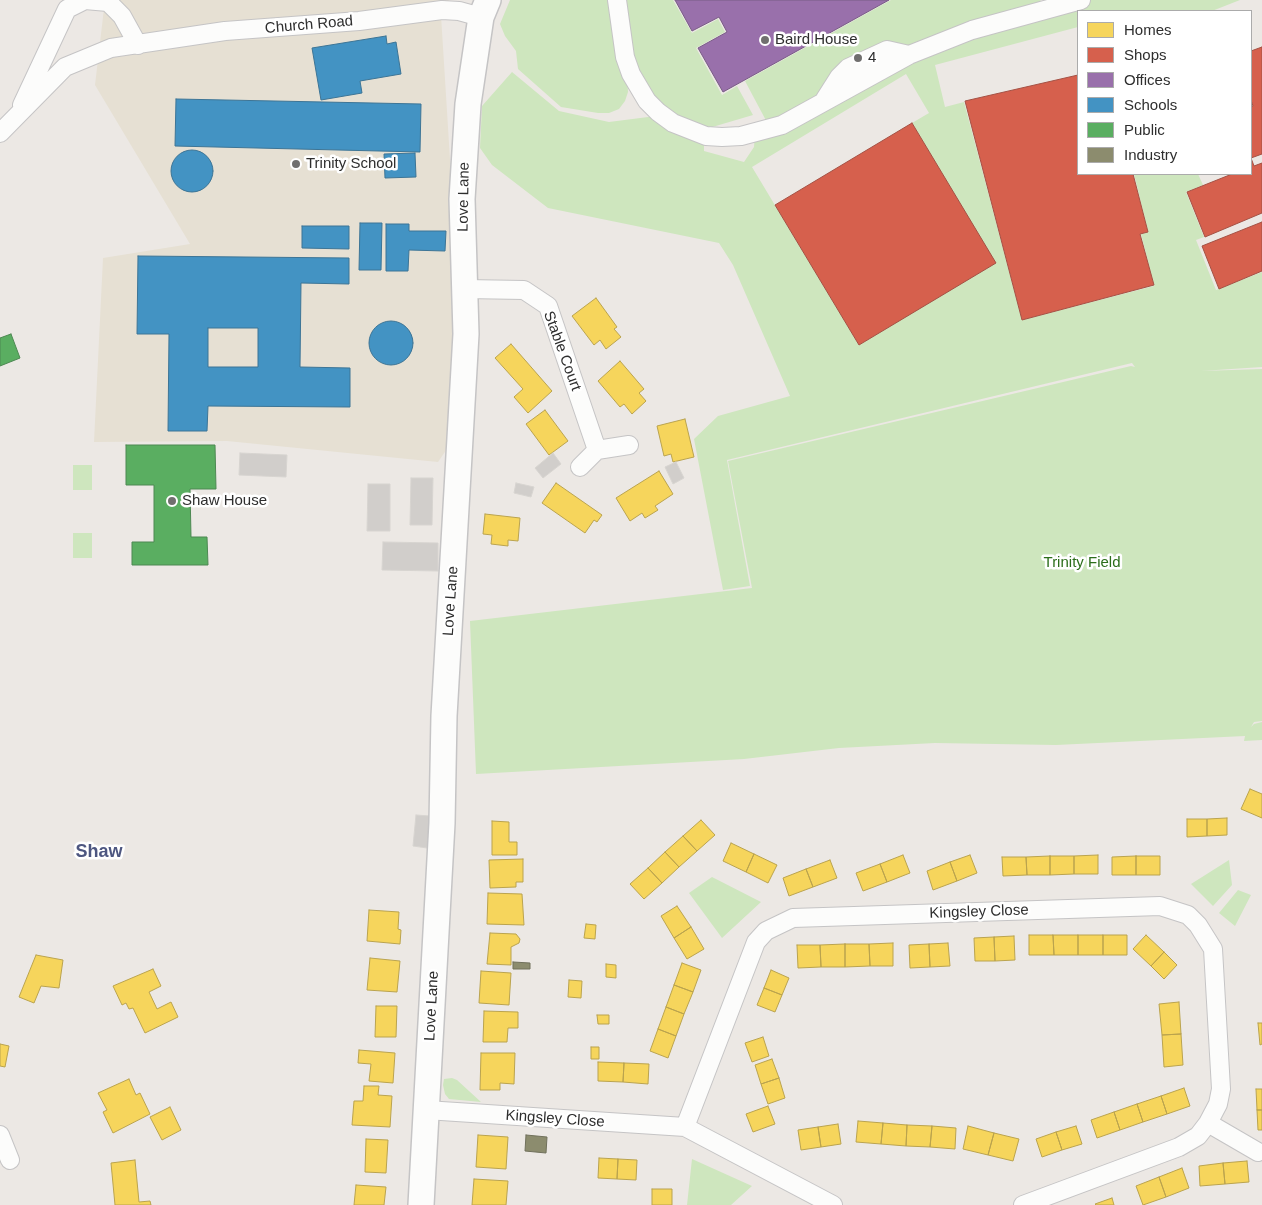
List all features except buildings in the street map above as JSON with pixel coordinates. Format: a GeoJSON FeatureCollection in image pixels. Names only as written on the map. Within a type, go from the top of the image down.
{"type":"FeatureCollection","features":[{"type":"Feature","properties":{"kind":"street","name":"Church Road"},"geometry":{"type":"LineString","coordinates":[[16,116],[66,9],[85,0],[108,2],[122,16],[138,45]]}},
{"type":"Feature","properties":{"kind":"street"},"geometry":{"type":"LineString","coordinates":[[617,0],[622,39],[631,74],[647,101],[672,123],[706,136],[741,136],[782,125],[909,55],[1038,6],[1081,0]]}},
{"type":"Feature","properties":{"kind":"street","name":"Church Road"},"geometry":{"type":"LineString","coordinates":[[0,133],[65,67],[111,48],[225,32],[359,20],[442,10],[484,9]]}},
{"type":"Feature","properties":{"kind":"street","name":"Love Lane"},"geometry":{"type":"LineString","coordinates":[[421,1205],[442,823],[444,716],[466,342],[462,198],[468,104],[484,9]]}},
{"type":"Feature","properties":{"kind":"street","name":"Stable Court"},"geometry":{"type":"LineString","coordinates":[[465,289],[524,290],[548,306],[597,450]]}},
{"type":"Feature","properties":{"kind":"street"},"geometry":{"type":"LineString","coordinates":[[580,467],[597,450],[629,445]]}},
{"type":"Feature","properties":{"kind":"street","name":"Kingsley Close"},"geometry":{"type":"LineString","coordinates":[[685,1128],[756,942],[766,931],[793,918],[1160,906],[1188,915],[1198,925],[1213,949],[1221,1089],[1218,1104],[1208,1123],[1198,1136],[1179,1148],[1042,1202],[1023,1205]]}},
{"type":"Feature","properties":{"kind":"street","name":"Kingsley Close"},"geometry":{"type":"LineString","coordinates":[[426,1110],[685,1128],[832,1205]]}},
{"type":"Feature","properties":{"kind":"street"},"geometry":{"type":"LineString","coordinates":[[1208,1123],[1258,1152]]}},
{"type":"Feature","properties":{"kind":"street"},"geometry":{"type":"LineString","coordinates":[[0,1134],[10,1160]]}},
{"type":"Feature","properties":{"kind":"shaded area","name":"Trinity School"},"geometry":{"type":"Polygon","coordinates":[[[105,0],[449,0],[441,15],[459,304],[449,446],[438,462],[227,441],[94,442],[103,258],[190,244],[95,85],[105,0]]]}},
{"type":"Feature","properties":{"kind":"green space"},"geometry":{"type":"Polygon","coordinates":[[[510,0],[613,0],[627,76],[628,92],[625,101],[619,109],[609,113],[598,113],[561,107],[518,69],[516,51],[505,36],[500,24],[510,0]]]}},
{"type":"Feature","properties":{"kind":"green space"},"geometry":{"type":"Polygon","coordinates":[[[622,0],[673,0],[692,33],[718,19],[725,32],[696,48],[722,95],[737,86],[753,115],[709,128],[668,115],[635,72],[622,0]]]}},
{"type":"Feature","properties":{"kind":"green space"},"geometry":{"type":"Polygon","coordinates":[[[891,0],[1041,0],[1032,10],[926,47],[888,49],[770,128],[745,81],[891,0]]]}},
{"type":"Feature","properties":{"kind":"green space","name":"Trinity Field"},"geometry":{"type":"Polygon","coordinates":[[[1084,0],[1240,0],[1215,10],[1077,10],[1077,27],[935,65],[945,107],[964,102],[1022,320],[1154,286],[1141,234],[1148,232],[1134,175],[1198,175],[1203,185],[1186,192],[1204,237],[1196,240],[1216,290],[1262,272],[1262,367],[1201,371],[1262,369],[1262,721],[1254,722],[1251,727],[1262,722],[1262,740],[1244,741],[1245,736],[1056,745],[935,743],[839,748],[744,759],[476,774],[470,621],[752,588],[728,461],[1131,366],[1135,367],[1132,363],[727,460],[750,586],[723,590],[694,439],[718,416],[790,396],[733,265],[719,243],[548,208],[492,165],[480,148],[482,106],[512,72],[559,111],[609,122],[656,116],[704,139],[704,151],[744,162],[754,147],[755,134],[909,56],[1084,0]],[[906,74],[752,167],[859,345],[994,261],[912,123],[929,113],[906,74]]]}},
{"type":"Feature","properties":{"kind":"green space"},"geometry":{"type":"Polygon","coordinates":[[[73,465],[92,465],[92,490],[73,490],[73,465]]]}},
{"type":"Feature","properties":{"kind":"green space"},"geometry":{"type":"Polygon","coordinates":[[[73,533],[92,533],[92,558],[73,558],[73,533]]]}},
{"type":"Feature","properties":{"kind":"green space"},"geometry":{"type":"Polygon","coordinates":[[[1229,860],[1232,885],[1213,906],[1191,884],[1229,860]]]}},
{"type":"Feature","properties":{"kind":"green space"},"geometry":{"type":"Polygon","coordinates":[[[712,877],[761,902],[722,938],[689,893],[712,877]]]}},
{"type":"Feature","properties":{"kind":"green space"},"geometry":{"type":"Polygon","coordinates":[[[1238,890],[1251,895],[1235,926],[1219,913],[1238,890]]]}},
{"type":"Feature","properties":{"kind":"green space"},"geometry":{"type":"Polygon","coordinates":[[[452,1078],[457,1080],[481,1102],[449,1099],[445,1094],[443,1085],[444,1079],[452,1078]]]}},
{"type":"Feature","properties":{"kind":"green space"},"geometry":{"type":"Polygon","coordinates":[[[692,1159],[752,1186],[731,1205],[687,1205],[692,1159]]]}},
{"type":"Feature","properties":{"kind":"place","name":"Baird House"},"geometry":{"type":"Point","coordinates":[765,40]}},
{"type":"Feature","properties":{"kind":"place","name":"4"},"geometry":{"type":"Point","coordinates":[858,58]}},
{"type":"Feature","properties":{"kind":"place","name":"Trinity School"},"geometry":{"type":"Point","coordinates":[296,164]}},
{"type":"Feature","properties":{"kind":"place","name":"Shaw House"},"geometry":{"type":"Point","coordinates":[172,501]}},
{"type":"Feature","properties":{"kind":"district","name":"Shaw"},"geometry":{"type":"Point","coordinates":[99,852]}}]}
